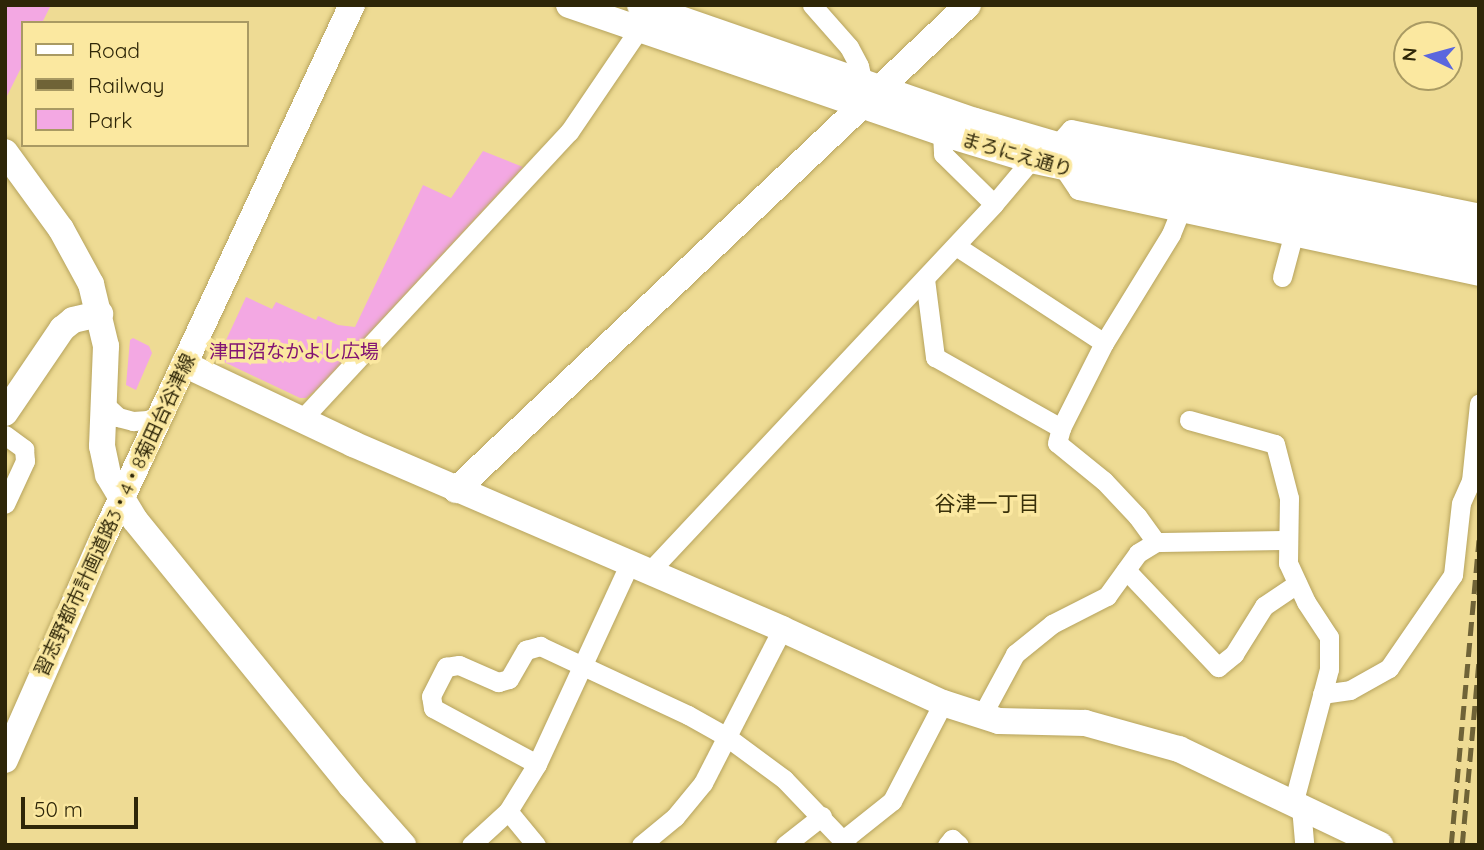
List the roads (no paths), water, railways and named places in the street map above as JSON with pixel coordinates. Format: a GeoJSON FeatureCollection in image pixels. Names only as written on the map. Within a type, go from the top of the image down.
{"type":"FeatureCollection","features":[{"type":"Feature","properties":{"kind":"street","name":"習志野都市計画道路3・4・8菊田台谷津線"},"geometry":{"type":"LineString","coordinates":[[5,760],[122,498],[352,5]]}},
{"type":"Feature","properties":{"kind":"street","name":"まろにえ通り"},"geometry":{"type":"LineString","coordinates":[[569,5],[640,17],[1069,159],[1479,255]]}},
{"type":"Feature","properties":{"kind":"street"},"geometry":{"type":"LineString","coordinates":[[812,5],[849,47],[869,91]]}},
{"type":"Feature","properties":{"kind":"street"},"geometry":{"type":"LineString","coordinates":[[456,490],[869,91],[968,5]]}},
{"type":"Feature","properties":{"kind":"street"},"geometry":{"type":"LineString","coordinates":[[302,419],[569,132],[640,17]]}},
{"type":"Feature","properties":{"kind":"street","name":"まろにえ通り"},"geometry":{"type":"LineString","coordinates":[[869,91],[942,133],[1031,160],[1069,159],[1479,232]]}},
{"type":"Feature","properties":{"kind":"street"},"geometry":{"type":"LineString","coordinates":[[1479,213],[1071,129],[1069,159],[1078,190],[1479,276]]}},
{"type":"Feature","properties":{"kind":"street"},"geometry":{"type":"LineString","coordinates":[[942,133],[943,154],[994,204]]}},
{"type":"Feature","properties":{"kind":"street"},"geometry":{"type":"LineString","coordinates":[[5,152],[78,256],[100,314],[106,346],[102,458],[122,498],[135,520],[351,786],[403,845]]}},
{"type":"Feature","properties":{"kind":"street"},"geometry":{"type":"LineString","coordinates":[[471,845],[508,811],[537,764],[584,667],[639,569],[925,279],[1031,160]]}},
{"type":"Feature","properties":{"kind":"street"},"geometry":{"type":"LineString","coordinates":[[1156,542],[1137,516],[1104,481],[1057,443],[1061,428],[1104,343],[1171,234],[1180,212]]}},
{"type":"Feature","properties":{"kind":"street"},"geometry":{"type":"LineString","coordinates":[[1282,277],[1293,236]]}},
{"type":"Feature","properties":{"kind":"street"},"geometry":{"type":"LineString","coordinates":[[956,246],[1104,343]]}},
{"type":"Feature","properties":{"kind":"street"},"geometry":{"type":"LineString","coordinates":[[925,279],[935,357],[1061,428]]}},
{"type":"Feature","properties":{"kind":"street"},"geometry":{"type":"LineString","coordinates":[[5,413],[62,329],[73,320],[100,314]]}},
{"type":"Feature","properties":{"kind":"street"},"geometry":{"type":"LineString","coordinates":[[184,364],[456,490],[782,629],[943,703],[981,717],[999,720],[1085,723],[1179,749],[1380,845]]}},
{"type":"Feature","properties":{"kind":"street"},"geometry":{"type":"LineString","coordinates":[[103,403],[118,417],[133,421],[148,420],[162,413]]}},
{"type":"Feature","properties":{"kind":"street"},"geometry":{"type":"LineString","coordinates":[[1322,694],[1350,690],[1389,668],[1453,575],[1461,503],[1471,481],[1477,446],[1479,403]]}},
{"type":"Feature","properties":{"kind":"street"},"geometry":{"type":"LineString","coordinates":[[1189,419],[1275,443],[1289,498],[1288,563],[1297,584],[1329,637],[1329,669],[1297,806],[1304,845]]}},
{"type":"Feature","properties":{"kind":"street"},"geometry":{"type":"LineString","coordinates":[[5,435],[24,449],[25,461],[5,505]]}},
{"type":"Feature","properties":{"kind":"street"},"geometry":{"type":"LineString","coordinates":[[981,717],[1015,654],[1052,624],[1107,596],[1138,553],[1156,542],[1288,540]]}},
{"type":"Feature","properties":{"kind":"street"},"geometry":{"type":"LineString","coordinates":[[1126,570],[1218,667],[1234,654],[1264,606],[1297,584]]}},
{"type":"Feature","properties":{"kind":"street"},"geometry":{"type":"LineString","coordinates":[[641,845],[689,801],[704,783],[782,629]]}},
{"type":"Feature","properties":{"kind":"street"},"geometry":{"type":"LineString","coordinates":[[537,764],[433,708],[431,696],[446,667],[459,665],[498,682],[509,679],[526,650],[540,646],[688,715],[727,737],[784,779],[845,842],[892,801],[943,703]]}},
{"type":"Feature","properties":{"kind":"street"},"geometry":{"type":"LineString","coordinates":[[508,811],[536,845]]}},
{"type":"Feature","properties":{"kind":"street"},"geometry":{"type":"LineString","coordinates":[[785,845],[822,816]]}},
{"type":"Feature","properties":{"kind":"street"},"geometry":{"type":"LineString","coordinates":[[947,845],[952,839],[959,845]]}},
{"type":"Feature","properties":{"kind":"railway"},"geometry":{"type":"LineString","coordinates":[[1451,845],[1479,540]]}},
{"type":"Feature","properties":{"kind":"railway"},"geometry":{"type":"LineString","coordinates":[[1462,845],[1479,658]]}},
{"type":"Feature","properties":{"kind":"district","name":"谷津一丁目"},"geometry":{"type":"Point","coordinates":[987,503]}},
{"type":"Feature","properties":{"kind":"park label","name":"津田沼なかよし広場"},"geometry":{"type":"Point","coordinates":[294,352]}}]}
